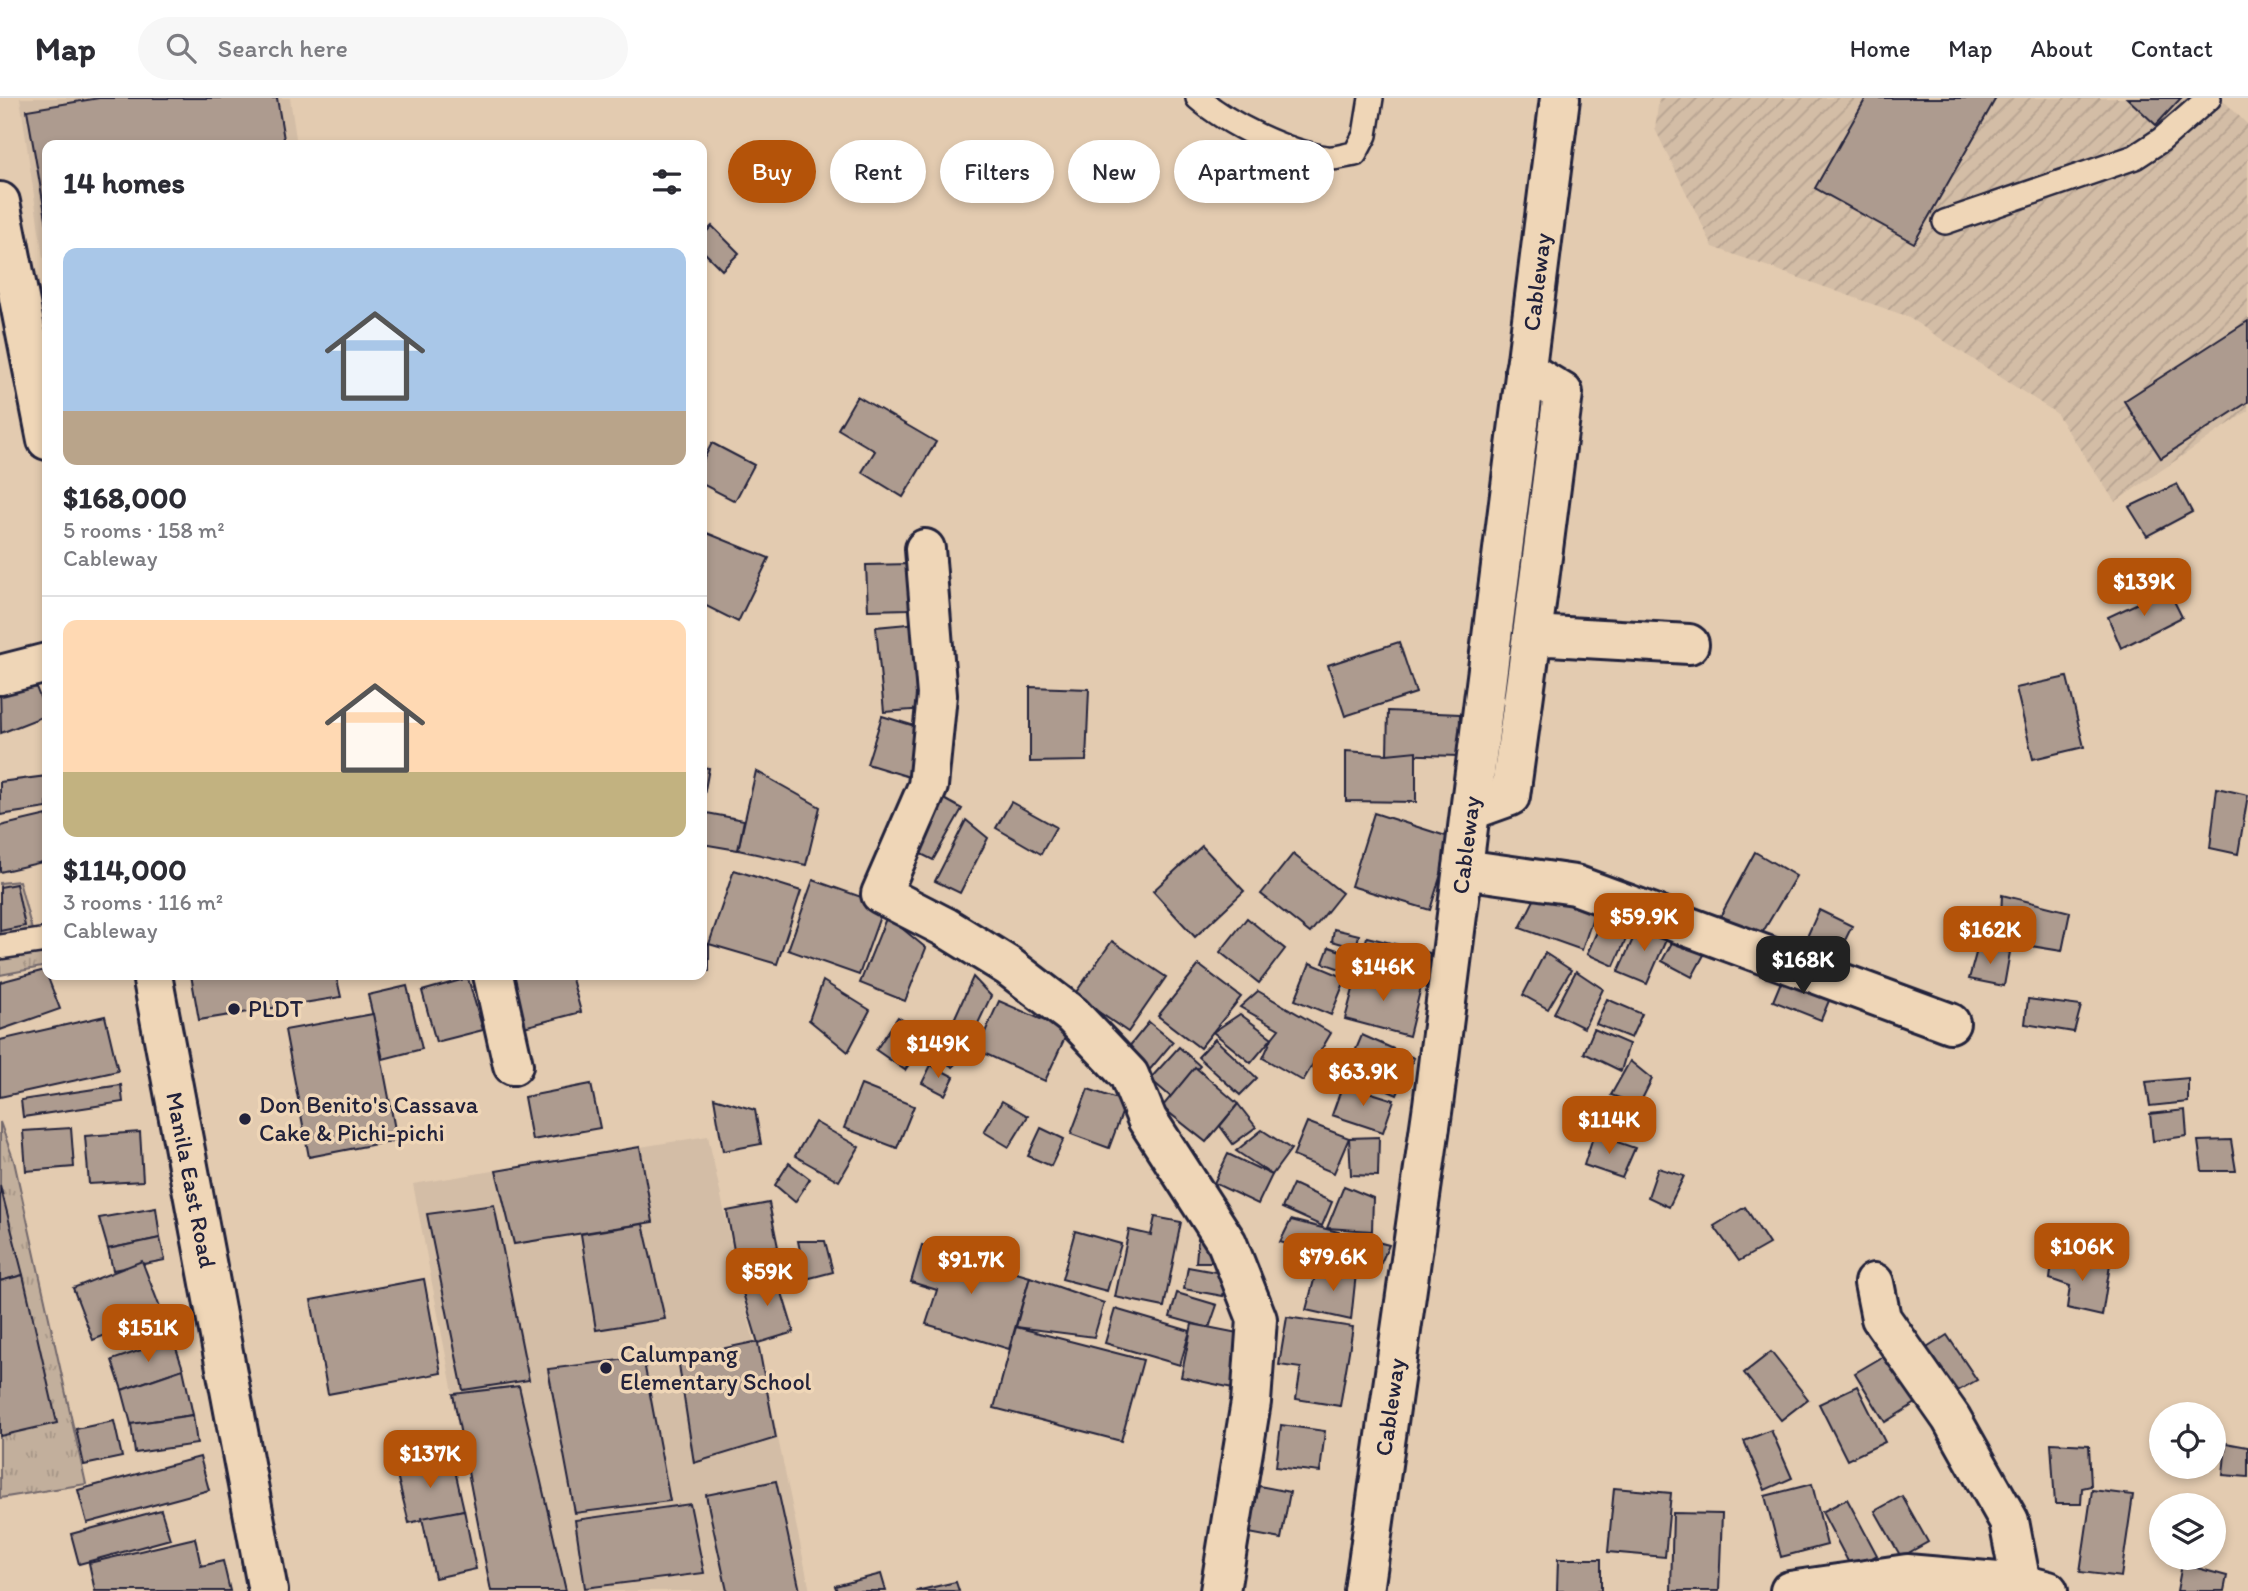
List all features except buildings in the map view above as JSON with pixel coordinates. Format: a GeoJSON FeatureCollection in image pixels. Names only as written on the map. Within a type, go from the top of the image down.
{"type":"FeatureCollection","features":[{"type":"Feature","properties":{"kind":"street","name":"Cableway"},"geometry":{"type":"LineString","coordinates":[[1364,1591],[1471,810],[1560,98]]}},
{"type":"Feature","properties":{"kind":"street"},"geometry":{"type":"LineString","coordinates":[[0,201],[10,307],[42,422]]}},
{"type":"Feature","properties":{"kind":"street"},"geometry":{"type":"LineString","coordinates":[[1471,810],[1510,796],[1563,393],[1525,370]]}},
{"type":"Feature","properties":{"kind":"street"},"geometry":{"type":"LineString","coordinates":[[925,549],[937,695],[928,786],[881,894],[944,927],[1008,966],[1072,1015],[1129,1075],[1147,1119],[1227,1242],[1257,1319],[1251,1402],[1220,1591]]}},
{"type":"Feature","properties":{"kind":"street"},"geometry":{"type":"LineString","coordinates":[[1532,635],[1689,644]]}},
{"type":"Feature","properties":{"kind":"street"},"geometry":{"type":"LineString","coordinates":[[0,675],[42,664]]}},
{"type":"Feature","properties":{"kind":"street"},"geometry":{"type":"LineString","coordinates":[[1463,869],[1574,885],[1950,1023]]}},
{"type":"Feature","properties":{"kind":"street","name":"Manila East Road"},"geometry":{"type":"LineString","coordinates":[[153,980],[268,1591]]}},
{"type":"Feature","properties":{"kind":"street"},"geometry":{"type":"LineString","coordinates":[[494,980],[513,1065]]}},
{"type":"Feature","properties":{"kind":"street"},"geometry":{"type":"LineString","coordinates":[[1790,1591],[1907,1574],[2034,1587],[2009,1521],[1951,1418],[1881,1318],[1874,1283]]}},
{"type":"Feature","properties":{"kind":"lane"},"geometry":{"type":"LineString","coordinates":[[1198,98],[1221,118],[1294,149],[1329,158],[1355,154],[1364,135],[1371,98]]}},
{"type":"Feature","properties":{"kind":"lane"},"geometry":{"type":"LineString","coordinates":[[1945,222],[2135,157],[2161,140],[2209,98]]}},
{"type":"Feature","properties":{"kind":"lane"},"geometry":{"type":"LineString","coordinates":[[0,947],[42,941]]}},
{"type":"Feature","properties":{"kind":"shaded area"},"geometry":{"type":"Polygon","coordinates":[[[20,98],[290,98],[296,140],[42,140],[42,251],[20,98]]]}},
{"type":"Feature","properties":{"kind":"shaded area"},"geometry":{"type":"Polygon","coordinates":[[[1659,98],[2221,98],[2248,125],[2248,411],[2115,502],[2056,413],[1906,316],[1713,247],[1655,129],[1659,98]]]}},
{"type":"Feature","properties":{"kind":"shaded area","name":"Calumpang Elementary School"},"geometry":{"type":"Polygon","coordinates":[[[708,1136],[754,1342],[758,1343],[810,1591],[491,1591],[413,1184],[708,1136]]]}},
{"type":"Feature","properties":{"kind":"green space"},"geometry":{"type":"Polygon","coordinates":[[[19,881],[32,930],[42,929],[42,967],[0,975],[0,883],[19,881]]]}},
{"type":"Feature","properties":{"kind":"green space"},"geometry":{"type":"Polygon","coordinates":[[[0,1122],[14,1161],[86,1484],[0,1498],[0,1122]]]}},
{"type":"Feature","properties":{"kind":"place","name":"PLDT"},"geometry":{"type":"Point","coordinates":[234,1009]}},
{"type":"Feature","properties":{"kind":"place","name":"Don Benito's Cassava Cake & Pichi-pichi"},"geometry":{"type":"Point","coordinates":[245,1119]}},
{"type":"Feature","properties":{"kind":"place","name":"Calumpang Elementary School"},"geometry":{"type":"Point","coordinates":[606,1368]}}]}
